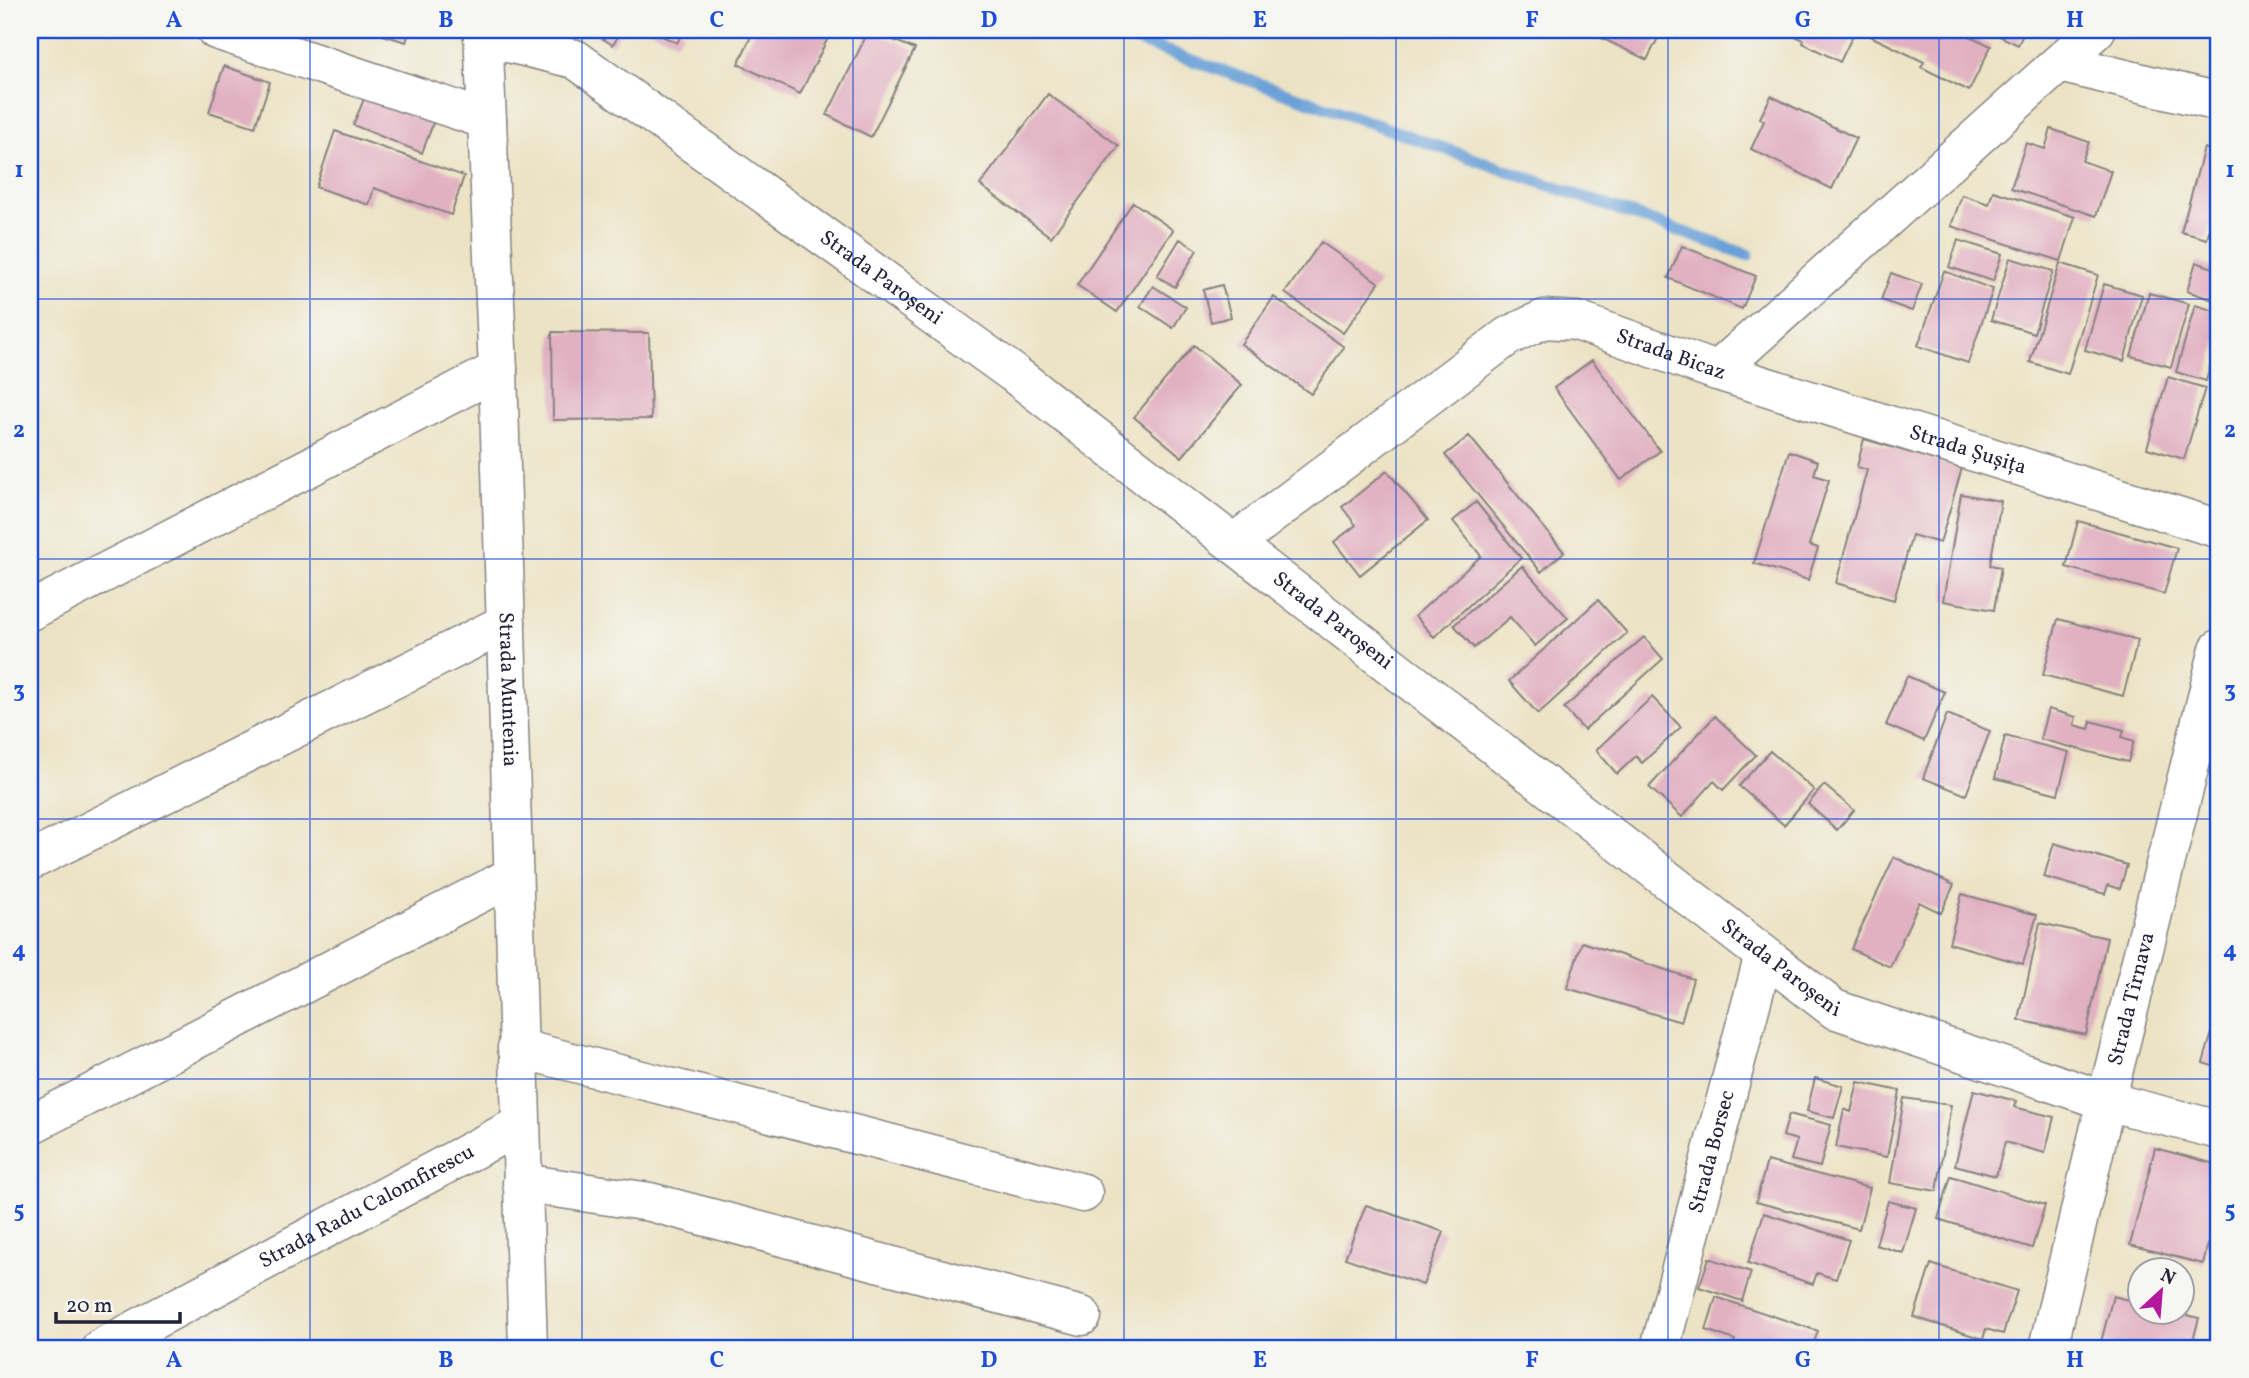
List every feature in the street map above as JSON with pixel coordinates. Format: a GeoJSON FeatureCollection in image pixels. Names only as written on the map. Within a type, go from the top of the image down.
{"type":"FeatureCollection","features":[{"type":"Feature","properties":{"kind":"street"},"geometry":{"type":"LineString","coordinates":[[216,30],[487,120]]}},
{"type":"Feature","properties":{"kind":"street","name":"Strada Bicaz"},"geometry":{"type":"LineString","coordinates":[[1234,542],[1508,336],[1544,318],[1577,321],[1717,371],[2096,30]]}},
{"type":"Feature","properties":{"kind":"street","name":"Strada Muntenia"},"geometry":{"type":"LineString","coordinates":[[483,34],[498,370],[528,1348]]}},
{"type":"Feature","properties":{"kind":"street","name":"Strada Paroșeni"},"geometry":{"type":"LineString","coordinates":[[483,34],[575,58],[1013,373],[1834,1009],[2106,1101],[2219,1130]]}},
{"type":"Feature","properties":{"kind":"street"},"geometry":{"type":"LineString","coordinates":[[2060,63],[2219,102]]}},
{"type":"Feature","properties":{"kind":"street"},"geometry":{"type":"LineString","coordinates":[[30,611],[498,370]]}},
{"type":"Feature","properties":{"kind":"street","name":"Strada Șușița"},"geometry":{"type":"LineString","coordinates":[[1717,371],[2219,529]]}},
{"type":"Feature","properties":{"kind":"street"},"geometry":{"type":"LineString","coordinates":[[30,861],[506,623]]}},
{"type":"Feature","properties":{"kind":"street","name":"Strada Tîrnava"},"geometry":{"type":"LineString","coordinates":[[2048,1348],[2106,1101],[2219,649]]}},
{"type":"Feature","properties":{"kind":"street"},"geometry":{"type":"LineString","coordinates":[[30,1125],[513,876]]}},
{"type":"Feature","properties":{"kind":"street","name":"Strada Borsec"},"geometry":{"type":"LineString","coordinates":[[1660,1348],[1764,955]]}},
{"type":"Feature","properties":{"kind":"street"},"geometry":{"type":"LineString","coordinates":[[517,1048],[1083,1193]]}},
{"type":"Feature","properties":{"kind":"street","name":"Strada Radu Calomfirescu"},"geometry":{"type":"LineString","coordinates":[[102,1348],[520,1125]]}},
{"type":"Feature","properties":{"kind":"street"},"geometry":{"type":"LineString","coordinates":[[522,1183],[650,1202],[1082,1316]]}},
{"type":"Feature","properties":{"kind":"building"},"geometry":{"type":"Polygon","coordinates":[[[367,30],[410,30],[406,42],[367,30]]]}},
{"type":"Feature","properties":{"kind":"building"},"geometry":{"type":"Polygon","coordinates":[[[588,30],[622,30],[613,45],[588,30]]]}},
{"type":"Feature","properties":{"kind":"building"},"geometry":{"type":"Polygon","coordinates":[[[649,30],[684,30],[677,43],[649,30]]]}},
{"type":"Feature","properties":{"kind":"building"},"geometry":{"type":"Polygon","coordinates":[[[754,30],[832,30],[800,94],[738,64],[754,30]]]}},
{"type":"Feature","properties":{"kind":"building"},"geometry":{"type":"Polygon","coordinates":[[[869,30],[915,49],[871,137],[827,115],[869,30]]]}},
{"type":"Feature","properties":{"kind":"building"},"geometry":{"type":"Polygon","coordinates":[[[1585,30],[1662,30],[1647,60],[1585,30]]]}},
{"type":"Feature","properties":{"kind":"building"},"geometry":{"type":"Polygon","coordinates":[[[1798,30],[1855,31],[1840,62],[1803,43],[1804,40],[1795,36],[1798,30]]]}},
{"type":"Feature","properties":{"kind":"building"},"geometry":{"type":"Polygon","coordinates":[[[1858,30],[1957,30],[1991,46],[1969,91],[1921,67],[1924,62],[1858,30]]]}},
{"type":"Feature","properties":{"kind":"building"},"geometry":{"type":"Polygon","coordinates":[[[1987,30],[2025,30],[2018,45],[1987,30]]]}},
{"type":"Feature","properties":{"kind":"building"},"geometry":{"type":"Polygon","coordinates":[[[224,66],[270,82],[255,127],[209,112],[224,66]]]}},
{"type":"Feature","properties":{"kind":"building"},"geometry":{"type":"Polygon","coordinates":[[[367,92],[435,118],[422,153],[353,125],[367,92]]]}},
{"type":"Feature","properties":{"kind":"building"},"geometry":{"type":"Polygon","coordinates":[[[1048,94],[1119,146],[1051,237],[980,185],[1048,94]]]}},
{"type":"Feature","properties":{"kind":"building"},"geometry":{"type":"Polygon","coordinates":[[[1771,96],[1856,138],[1832,189],[1751,149],[1764,121],[1760,118],[1771,96]]]}},
{"type":"Feature","properties":{"kind":"building"},"geometry":{"type":"Polygon","coordinates":[[[2051,129],[2089,142],[2082,161],[2111,171],[2096,216],[2011,188],[2026,143],[2045,149],[2051,129]]]}},
{"type":"Feature","properties":{"kind":"building"},"geometry":{"type":"Polygon","coordinates":[[[335,131],[464,176],[451,215],[374,188],[369,205],[316,187],[335,131]]]}},
{"type":"Feature","properties":{"kind":"building"},"geometry":{"type":"Polygon","coordinates":[[[2204,148],[2219,152],[2219,195],[2207,239],[2181,232],[2204,148]]]}},
{"type":"Feature","properties":{"kind":"building"},"geometry":{"type":"Polygon","coordinates":[[[1993,191],[2075,217],[2061,261],[1951,226],[1962,195],[1989,204],[1993,191]]]}},
{"type":"Feature","properties":{"kind":"building"},"geometry":{"type":"Polygon","coordinates":[[[1133,202],[1173,230],[1117,312],[1077,285],[1133,202]]]}},
{"type":"Feature","properties":{"kind":"building"},"geometry":{"type":"Polygon","coordinates":[[[1180,239],[1197,250],[1175,287],[1157,276],[1180,239]]]}},
{"type":"Feature","properties":{"kind":"building"},"geometry":{"type":"Polygon","coordinates":[[[1958,240],[2002,254],[1993,281],[1949,267],[1958,240]]]}},
{"type":"Feature","properties":{"kind":"building"},"geometry":{"type":"Polygon","coordinates":[[[1321,242],[1379,283],[1343,333],[1285,293],[1321,242]]]}},
{"type":"Feature","properties":{"kind":"building"},"geometry":{"type":"Polygon","coordinates":[[[1682,246],[1756,276],[1742,309],[1668,278],[1682,246]]]}},
{"type":"Feature","properties":{"kind":"building"},"geometry":{"type":"Polygon","coordinates":[[[2010,258],[2053,271],[2034,333],[1991,320],[2010,258]]]}},
{"type":"Feature","properties":{"kind":"building"},"geometry":{"type":"Polygon","coordinates":[[[2196,262],[2219,270],[2219,302],[2187,291],[2196,262]]]}},
{"type":"Feature","properties":{"kind":"building"},"geometry":{"type":"Polygon","coordinates":[[[2060,263],[2098,275],[2068,374],[2030,362],[2060,263]]]}},
{"type":"Feature","properties":{"kind":"building"},"geometry":{"type":"Polygon","coordinates":[[[1944,271],[1993,289],[1968,363],[1918,346],[1944,271]]]}},
{"type":"Feature","properties":{"kind":"building"},"geometry":{"type":"Polygon","coordinates":[[[1891,273],[1922,284],[1912,311],[1881,300],[1891,273]]]}},
{"type":"Feature","properties":{"kind":"building"},"geometry":{"type":"Polygon","coordinates":[[[2104,284],[2142,295],[2124,361],[2085,350],[2104,284]]]}},
{"type":"Feature","properties":{"kind":"building"},"geometry":{"type":"Polygon","coordinates":[[[1222,285],[1231,317],[1211,322],[1203,290],[1222,285]]]}},
{"type":"Feature","properties":{"kind":"building"},"geometry":{"type":"Polygon","coordinates":[[[1153,286],[1186,307],[1173,328],[1140,306],[1153,286]]]}},
{"type":"Feature","properties":{"kind":"building"},"geometry":{"type":"Polygon","coordinates":[[[2149,293],[2189,304],[2171,367],[2131,356],[2149,293]]]}},
{"type":"Feature","properties":{"kind":"building"},"geometry":{"type":"Polygon","coordinates":[[[1274,297],[1344,347],[1311,394],[1241,344],[1274,297]]]}},
{"type":"Feature","properties":{"kind":"building"},"geometry":{"type":"Polygon","coordinates":[[[2195,305],[2219,312],[2219,336],[2206,381],[2176,372],[2195,305]]]}},
{"type":"Feature","properties":{"kind":"building"},"geometry":{"type":"Polygon","coordinates":[[[552,332],[649,333],[651,419],[553,420],[552,332]]]}},
{"type":"Feature","properties":{"kind":"building"},"geometry":{"type":"Polygon","coordinates":[[[1194,345],[1242,385],[1182,457],[1134,417],[1194,345]]]}},
{"type":"Feature","properties":{"kind":"building"},"geometry":{"type":"Polygon","coordinates":[[[1592,360],[1660,451],[1621,480],[1554,388],[1592,360]]]}},
{"type":"Feature","properties":{"kind":"building"},"geometry":{"type":"Polygon","coordinates":[[[2168,377],[2205,388],[2184,459],[2147,448],[2168,377]]]}},
{"type":"Feature","properties":{"kind":"building"},"geometry":{"type":"Polygon","coordinates":[[[1469,436],[1564,552],[1541,572],[1445,455],[1469,436]]]}},
{"type":"Feature","properties":{"kind":"building"},"geometry":{"type":"Polygon","coordinates":[[[1864,439],[1962,468],[1940,543],[1912,535],[1894,600],[1836,583],[1867,470],[1857,467],[1864,439]]]}},
{"type":"Feature","properties":{"kind":"building"},"geometry":{"type":"Polygon","coordinates":[[[1789,451],[1818,461],[1814,475],[1829,480],[1809,545],[1818,548],[1808,580],[1754,563],[1789,451]]]}},
{"type":"Feature","properties":{"kind":"building"},"geometry":{"type":"Polygon","coordinates":[[[1387,471],[1428,520],[1360,575],[1334,542],[1356,525],[1342,507],[1387,471]]]}},
{"type":"Feature","properties":{"kind":"building"},"geometry":{"type":"Polygon","coordinates":[[[1961,494],[2001,501],[1990,565],[2001,567],[1994,610],[1943,601],[1961,494]]]}},
{"type":"Feature","properties":{"kind":"building"},"geometry":{"type":"Polygon","coordinates":[[[1476,502],[1521,558],[1434,637],[1415,616],[1481,556],[1453,521],[1476,502]]]}},
{"type":"Feature","properties":{"kind":"building"},"geometry":{"type":"Polygon","coordinates":[[[2078,521],[2177,548],[2164,594],[2066,567],[2078,521]]]}},
{"type":"Feature","properties":{"kind":"building"},"geometry":{"type":"Polygon","coordinates":[[[1522,566],[1568,618],[1535,646],[1510,617],[1474,648],[1454,625],[1522,566]]]}},
{"type":"Feature","properties":{"kind":"building"},"geometry":{"type":"Polygon","coordinates":[[[1598,600],[1627,633],[1538,714],[1509,681],[1598,600]]]}},
{"type":"Feature","properties":{"kind":"building"},"geometry":{"type":"Polygon","coordinates":[[[2058,619],[2138,640],[2123,696],[2043,675],[2058,619]]]}},
{"type":"Feature","properties":{"kind":"building"},"geometry":{"type":"Polygon","coordinates":[[[1644,637],[1663,659],[1584,730],[1564,708],[1644,637]]]}},
{"type":"Feature","properties":{"kind":"building"},"geometry":{"type":"Polygon","coordinates":[[[1907,676],[1945,692],[1924,741],[1886,725],[1907,676]]]}},
{"type":"Feature","properties":{"kind":"building"},"geometry":{"type":"Polygon","coordinates":[[[1652,697],[1681,727],[1642,763],[1636,756],[1617,774],[1596,750],[1652,697]]]}},
{"type":"Feature","properties":{"kind":"building"},"geometry":{"type":"Polygon","coordinates":[[[2048,709],[2076,717],[2074,725],[2089,729],[2091,721],[2124,730],[2122,737],[2134,741],[2128,762],[2040,739],[2048,709]]]}},
{"type":"Feature","properties":{"kind":"building"},"geometry":{"type":"Polygon","coordinates":[[[1947,714],[1990,731],[1966,795],[1923,778],[1947,714]]]}},
{"type":"Feature","properties":{"kind":"building"},"geometry":{"type":"Polygon","coordinates":[[[1715,716],[1756,755],[1723,790],[1714,781],[1682,817],[1649,787],[1715,716]]]}},
{"type":"Feature","properties":{"kind":"building"},"geometry":{"type":"Polygon","coordinates":[[[2005,736],[2069,752],[2058,794],[1995,778],[2005,736]]]}},
{"type":"Feature","properties":{"kind":"building"},"geometry":{"type":"Polygon","coordinates":[[[1770,751],[1814,790],[1784,825],[1739,786],[1770,751]]]}},
{"type":"Feature","properties":{"kind":"building"},"geometry":{"type":"Polygon","coordinates":[[[1824,785],[1854,810],[1837,830],[1808,804],[1824,785]]]}},
{"type":"Feature","properties":{"kind":"building"},"geometry":{"type":"Polygon","coordinates":[[[2054,843],[2127,865],[2120,889],[2108,885],[2105,894],[2044,877],[2054,843]]]}},
{"type":"Feature","properties":{"kind":"building"},"geometry":{"type":"Polygon","coordinates":[[[1894,857],[1954,885],[1941,913],[1919,902],[1890,967],[1851,949],[1894,857]]]}},
{"type":"Feature","properties":{"kind":"building"},"geometry":{"type":"Polygon","coordinates":[[[1962,894],[2037,915],[2023,964],[1949,943],[1962,894]]]}},
{"type":"Feature","properties":{"kind":"building"},"geometry":{"type":"Polygon","coordinates":[[[2040,923],[2107,938],[2086,1035],[2019,1020],[2040,923]]]}},
{"type":"Feature","properties":{"kind":"building"},"geometry":{"type":"Polygon","coordinates":[[[1582,942],[1693,979],[1681,1022],[1567,988],[1582,942]]]}},
{"type":"Feature","properties":{"kind":"building"},"geometry":{"type":"Polygon","coordinates":[[[2219,1009],[2219,1068],[2203,1063],[2219,1009]]]}},
{"type":"Feature","properties":{"kind":"building"},"geometry":{"type":"Polygon","coordinates":[[[1815,1078],[1843,1086],[1834,1118],[1807,1111],[1815,1078]]]}},
{"type":"Feature","properties":{"kind":"building"},"geometry":{"type":"Polygon","coordinates":[[[1858,1082],[1900,1091],[1887,1157],[1836,1147],[1844,1109],[1851,1112],[1858,1082]]]}},
{"type":"Feature","properties":{"kind":"building"},"geometry":{"type":"Polygon","coordinates":[[[1974,1090],[2016,1101],[2014,1107],[2054,1117],[2045,1153],[2005,1142],[1996,1176],[1955,1165],[1974,1090]]]}},
{"type":"Feature","properties":{"kind":"building"},"geometry":{"type":"Polygon","coordinates":[[[1904,1098],[1951,1105],[1937,1191],[1890,1183],[1904,1098]]]}},
{"type":"Feature","properties":{"kind":"building"},"geometry":{"type":"Polygon","coordinates":[[[1789,1114],[1831,1125],[1820,1167],[1791,1160],[1797,1140],[1783,1136],[1789,1114]]]}},
{"type":"Feature","properties":{"kind":"building"},"geometry":{"type":"Polygon","coordinates":[[[2155,1148],[2219,1165],[2219,1200],[2203,1264],[2196,1262],[2196,1256],[2172,1256],[2130,1245],[2155,1148]]]}},
{"type":"Feature","properties":{"kind":"building"},"geometry":{"type":"Polygon","coordinates":[[[1767,1161],[1870,1188],[1859,1229],[1756,1202],[1767,1161]]]}},
{"type":"Feature","properties":{"kind":"building"},"geometry":{"type":"Polygon","coordinates":[[[1951,1176],[2045,1205],[2032,1248],[1938,1219],[1951,1176]]]}},
{"type":"Feature","properties":{"kind":"building"},"geometry":{"type":"Polygon","coordinates":[[[1888,1201],[1916,1208],[1903,1253],[1876,1245],[1888,1201]]]}},
{"type":"Feature","properties":{"kind":"building"},"geometry":{"type":"Polygon","coordinates":[[[1366,1205],[1444,1232],[1423,1285],[1345,1258],[1366,1205]]]}},
{"type":"Feature","properties":{"kind":"building"},"geometry":{"type":"Polygon","coordinates":[[[1764,1213],[1849,1240],[1836,1279],[1817,1273],[1813,1284],[1748,1263],[1764,1213]]]}},
{"type":"Feature","properties":{"kind":"building"},"geometry":{"type":"Polygon","coordinates":[[[1709,1258],[1751,1272],[1742,1301],[1699,1287],[1709,1258]]]}},
{"type":"Feature","properties":{"kind":"building"},"geometry":{"type":"Polygon","coordinates":[[[1931,1264],[2017,1291],[2003,1334],[1986,1329],[1983,1339],[1914,1317],[1931,1264]]]}},
{"type":"Feature","properties":{"kind":"building"},"geometry":{"type":"Polygon","coordinates":[[[2113,1296],[2126,1299],[2126,1326],[2196,1326],[2196,1317],[2199,1318],[2191,1348],[2128,1348],[2101,1342],[2113,1296]]]}},
{"type":"Feature","properties":{"kind":"building"},"geometry":{"type":"Polygon","coordinates":[[[1716,1297],[1818,1331],[1812,1348],[1732,1348],[1735,1340],[1706,1330],[1716,1297]]]}},
{"type":"Feature","properties":{"kind":"waterway"},"geometry":{"type":"LineString","coordinates":[[1106,30],[1748,255]]}}]}
